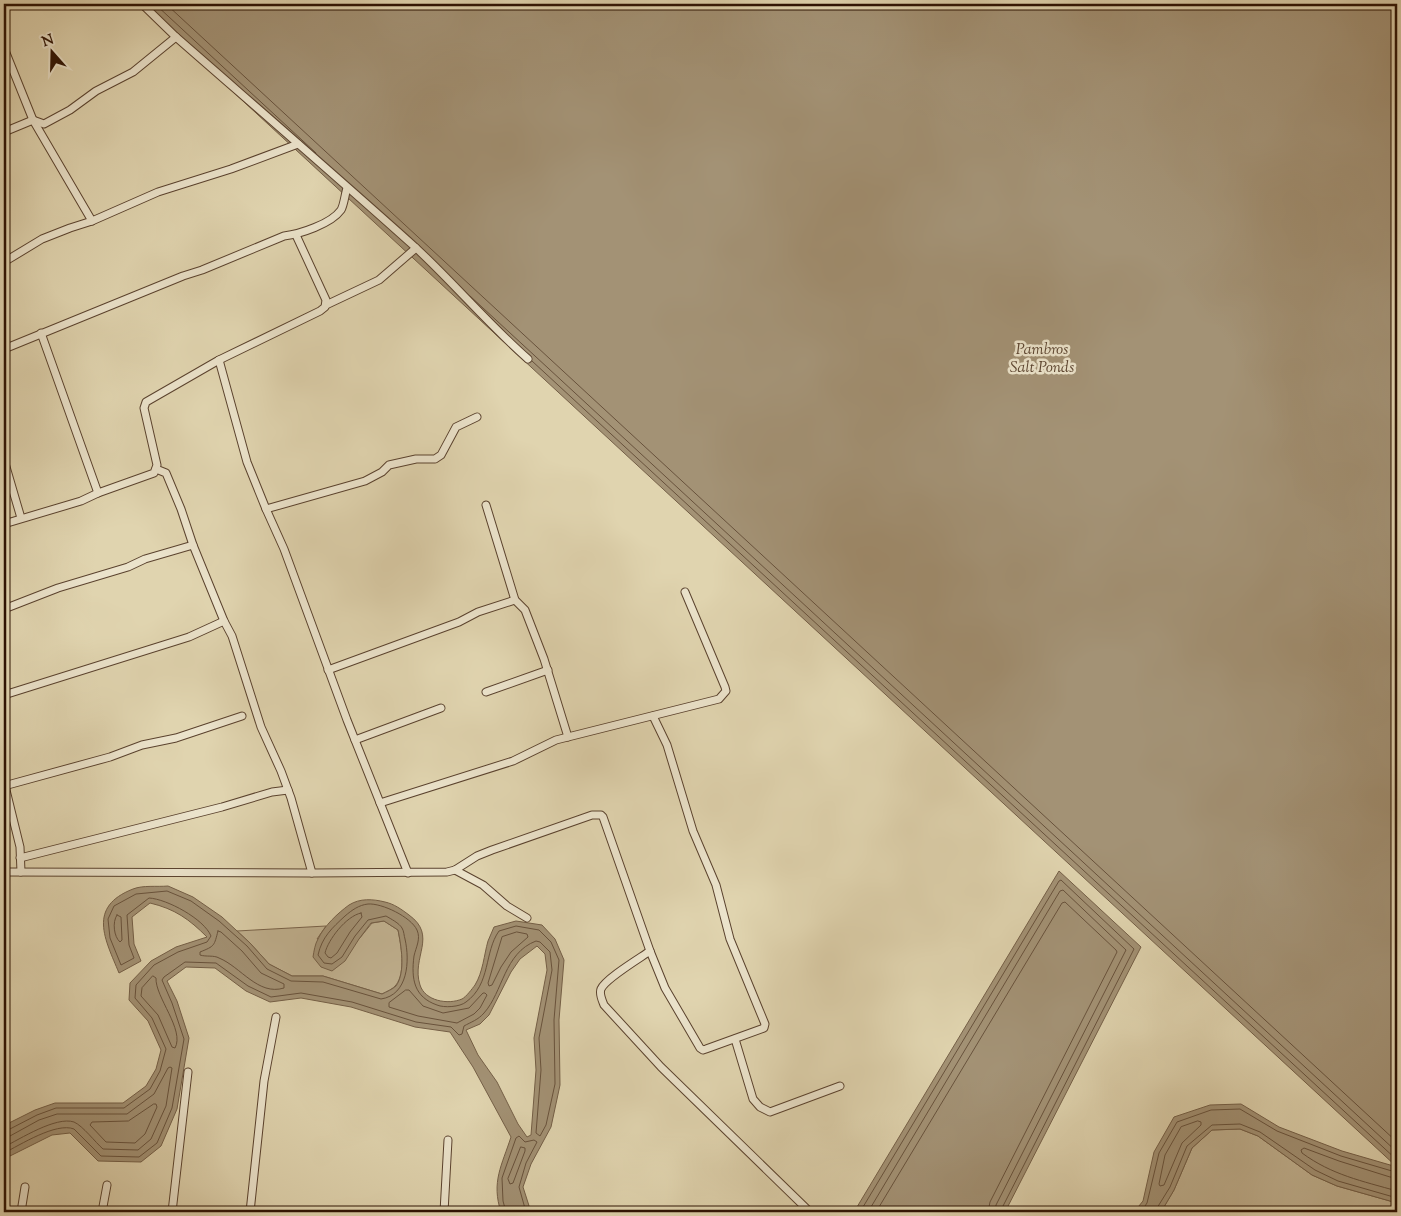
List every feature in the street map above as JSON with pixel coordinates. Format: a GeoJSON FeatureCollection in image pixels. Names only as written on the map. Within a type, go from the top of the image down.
{"type":"FeatureCollection","features":[{"type":"Feature","properties":{"kind":"street"},"geometry":{"type":"LineString","coordinates":[[142,4],[176,37],[416,248],[528,359]]}},
{"type":"Feature","properties":{"kind":"street"},"geometry":{"type":"LineString","coordinates":[[4,132],[33,120],[44,124],[57,118],[96,91],[133,72],[176,37]]}},
{"type":"Feature","properties":{"kind":"street"},"geometry":{"type":"LineString","coordinates":[[4,48],[33,120],[92,221]]}},
{"type":"Feature","properties":{"kind":"street"},"geometry":{"type":"LineString","coordinates":[[4,262],[42,239],[92,221],[158,192],[231,170],[298,144]]}},
{"type":"Feature","properties":{"kind":"street"},"geometry":{"type":"LineString","coordinates":[[4,349],[284,236],[296,235],[331,220],[341,210],[347,188]]}},
{"type":"Feature","properties":{"kind":"street"},"geometry":{"type":"LineString","coordinates":[[296,235],[326,300],[326,305]]}},
{"type":"Feature","properties":{"kind":"street"},"geometry":{"type":"LineString","coordinates":[[4,524],[54,510],[150,476],[156,470],[157,458],[144,408],[146,402],[219,360],[379,280],[416,248]]}},
{"type":"Feature","properties":{"kind":"street"},"geometry":{"type":"LineString","coordinates":[[41,333],[98,493]]}},
{"type":"Feature","properties":{"kind":"street"},"geometry":{"type":"LineString","coordinates":[[219,360],[247,462],[300,588],[328,670],[408,873]]}},
{"type":"Feature","properties":{"kind":"street"},"geometry":{"type":"LineString","coordinates":[[266,509],[365,481],[382,472],[390,465],[416,459],[435,459],[441,455],[456,427],[477,417]]}},
{"type":"Feature","properties":{"kind":"street"},"geometry":{"type":"LineString","coordinates":[[4,460],[20,518]]}},
{"type":"Feature","properties":{"kind":"street"},"geometry":{"type":"LineString","coordinates":[[156,470],[166,473],[193,545],[232,636],[261,727],[288,790],[312,873]]}},
{"type":"Feature","properties":{"kind":"street"},"geometry":{"type":"LineString","coordinates":[[486,505],[515,600],[525,610],[548,670],[568,737]]}},
{"type":"Feature","properties":{"kind":"street"},"geometry":{"type":"LineString","coordinates":[[4,609],[58,588],[193,545]]}},
{"type":"Feature","properties":{"kind":"street"},"geometry":{"type":"LineString","coordinates":[[380,803],[513,761],[556,740],[719,699],[726,691],[685,592]]}},
{"type":"Feature","properties":{"kind":"street"},"geometry":{"type":"LineString","coordinates":[[328,670],[458,622],[478,612],[515,600]]}},
{"type":"Feature","properties":{"kind":"street"},"geometry":{"type":"LineString","coordinates":[[4,695],[189,637],[224,621]]}},
{"type":"Feature","properties":{"kind":"street"},"geometry":{"type":"LineString","coordinates":[[486,692],[548,670]]}},
{"type":"Feature","properties":{"kind":"street"},"geometry":{"type":"LineString","coordinates":[[355,740],[441,708]]}},
{"type":"Feature","properties":{"kind":"street"},"geometry":{"type":"LineString","coordinates":[[21,872],[17,834],[4,786],[102,759],[142,745],[176,738],[242,716]]}},
{"type":"Feature","properties":{"kind":"street"},"geometry":{"type":"LineString","coordinates":[[4,872],[408,873],[455,870],[485,853],[592,815],[600,814],[603,817],[616,852],[650,951],[670,996],[700,1048],[706,1050],[764,1028],[765,1024],[730,939],[716,885],[693,831],[667,745],[653,716]]}},
{"type":"Feature","properties":{"kind":"street"},"geometry":{"type":"LineString","coordinates":[[20,858],[222,807],[272,792],[288,790]]}},
{"type":"Feature","properties":{"kind":"street"},"geometry":{"type":"LineString","coordinates":[[455,870],[483,885],[506,906],[527,918]]}},
{"type":"Feature","properties":{"kind":"street"},"geometry":{"type":"LineString","coordinates":[[650,951],[603,986],[601,995],[604,1005],[660,1067],[810,1212]]}},
{"type":"Feature","properties":{"kind":"street"},"geometry":{"type":"LineString","coordinates":[[250,1212],[264,1081],[276,1017]]}},
{"type":"Feature","properties":{"kind":"street"},"geometry":{"type":"LineString","coordinates":[[735,1039],[753,1099],[760,1108],[770,1112],[840,1086]]}},
{"type":"Feature","properties":{"kind":"street"},"geometry":{"type":"LineString","coordinates":[[172,1212],[188,1072]]}},
{"type":"Feature","properties":{"kind":"street"},"geometry":{"type":"LineString","coordinates":[[444,1212],[448,1140]]}},
{"type":"Feature","properties":{"kind":"street"},"geometry":{"type":"LineString","coordinates":[[102,1212],[107,1185]]}},
{"type":"Feature","properties":{"kind":"street"},"geometry":{"type":"LineString","coordinates":[[21,1212],[25,1187]]}},
{"type":"Feature","properties":{"kind":"shaded area"},"geometry":{"type":"Polygon","coordinates":[[[384,921],[398,930],[402,966],[396,985],[382,994],[323,976],[292,976],[269,964],[237,931],[326,926],[317,939],[359,939],[372,923],[384,921]]]}},
{"type":"Feature","properties":{"kind":"shaded area"},"geometry":{"type":"Polygon","coordinates":[[[1240,1129],[1258,1136],[1312,1175],[1337,1186],[1397,1203],[1397,1212],[1161,1212],[1174,1190],[1192,1148],[1212,1130],[1240,1129]]]}},
{"type":"Feature","properties":{"kind":"water","name":"Pambros Salt Ponds"},"geometry":{"type":"Polygon","coordinates":[[[138,4],[1397,4],[1397,1167],[138,4]]]}},
{"type":"Feature","properties":{"kind":"water"},"geometry":{"type":"Polygon","coordinates":[[[1059,871],[1141,947],[1005,1212],[854,1212],[1059,871]]]}},
{"type":"Feature","properties":{"kind":"water"},"geometry":{"type":"Polygon","coordinates":[[[168,886],[193,897],[222,917],[269,964],[292,976],[323,976],[382,994],[396,986],[402,966],[398,930],[384,921],[371,923],[345,961],[332,971],[321,967],[313,957],[316,943],[324,929],[349,905],[367,900],[391,904],[406,913],[417,923],[422,931],[423,939],[418,975],[423,990],[432,998],[450,1002],[462,999],[475,985],[480,975],[488,941],[494,927],[516,921],[542,925],[555,939],[564,960],[559,1020],[560,1085],[551,1127],[531,1164],[523,1187],[531,1212],[501,1212],[498,1201],[497,1182],[511,1137],[473,1067],[450,1032],[415,1027],[351,1007],[301,998],[270,1002],[246,991],[215,968],[186,967],[167,981],[177,1001],[189,1038],[177,1109],[161,1146],[141,1162],[98,1161],[70,1133],[52,1135],[4,1159],[4,1127],[9,1123],[35,1110],[55,1103],[123,1103],[146,1086],[156,1069],[161,1050],[148,1021],[129,1000],[130,983],[151,961],[176,947],[207,937],[181,916],[167,908],[150,903],[132,917],[134,944],[141,961],[119,973],[105,936],[105,915],[109,905],[119,896],[133,889],[168,886]],[[537,946],[520,959],[511,972],[489,1015],[480,1024],[466,1030],[478,1055],[497,1082],[518,1124],[527,1137],[531,1135],[536,1070],[534,1038],[547,970],[545,954],[537,946]]]}},
{"type":"Feature","properties":{"kind":"water"},"geometry":{"type":"Polygon","coordinates":[[[1241,1104],[1279,1127],[1342,1151],[1397,1167],[1397,1203],[1337,1186],[1312,1175],[1258,1136],[1240,1129],[1212,1130],[1192,1148],[1174,1190],[1161,1212],[1134,1212],[1143,1201],[1154,1152],[1174,1117],[1210,1105],[1241,1104]]]}}]}
